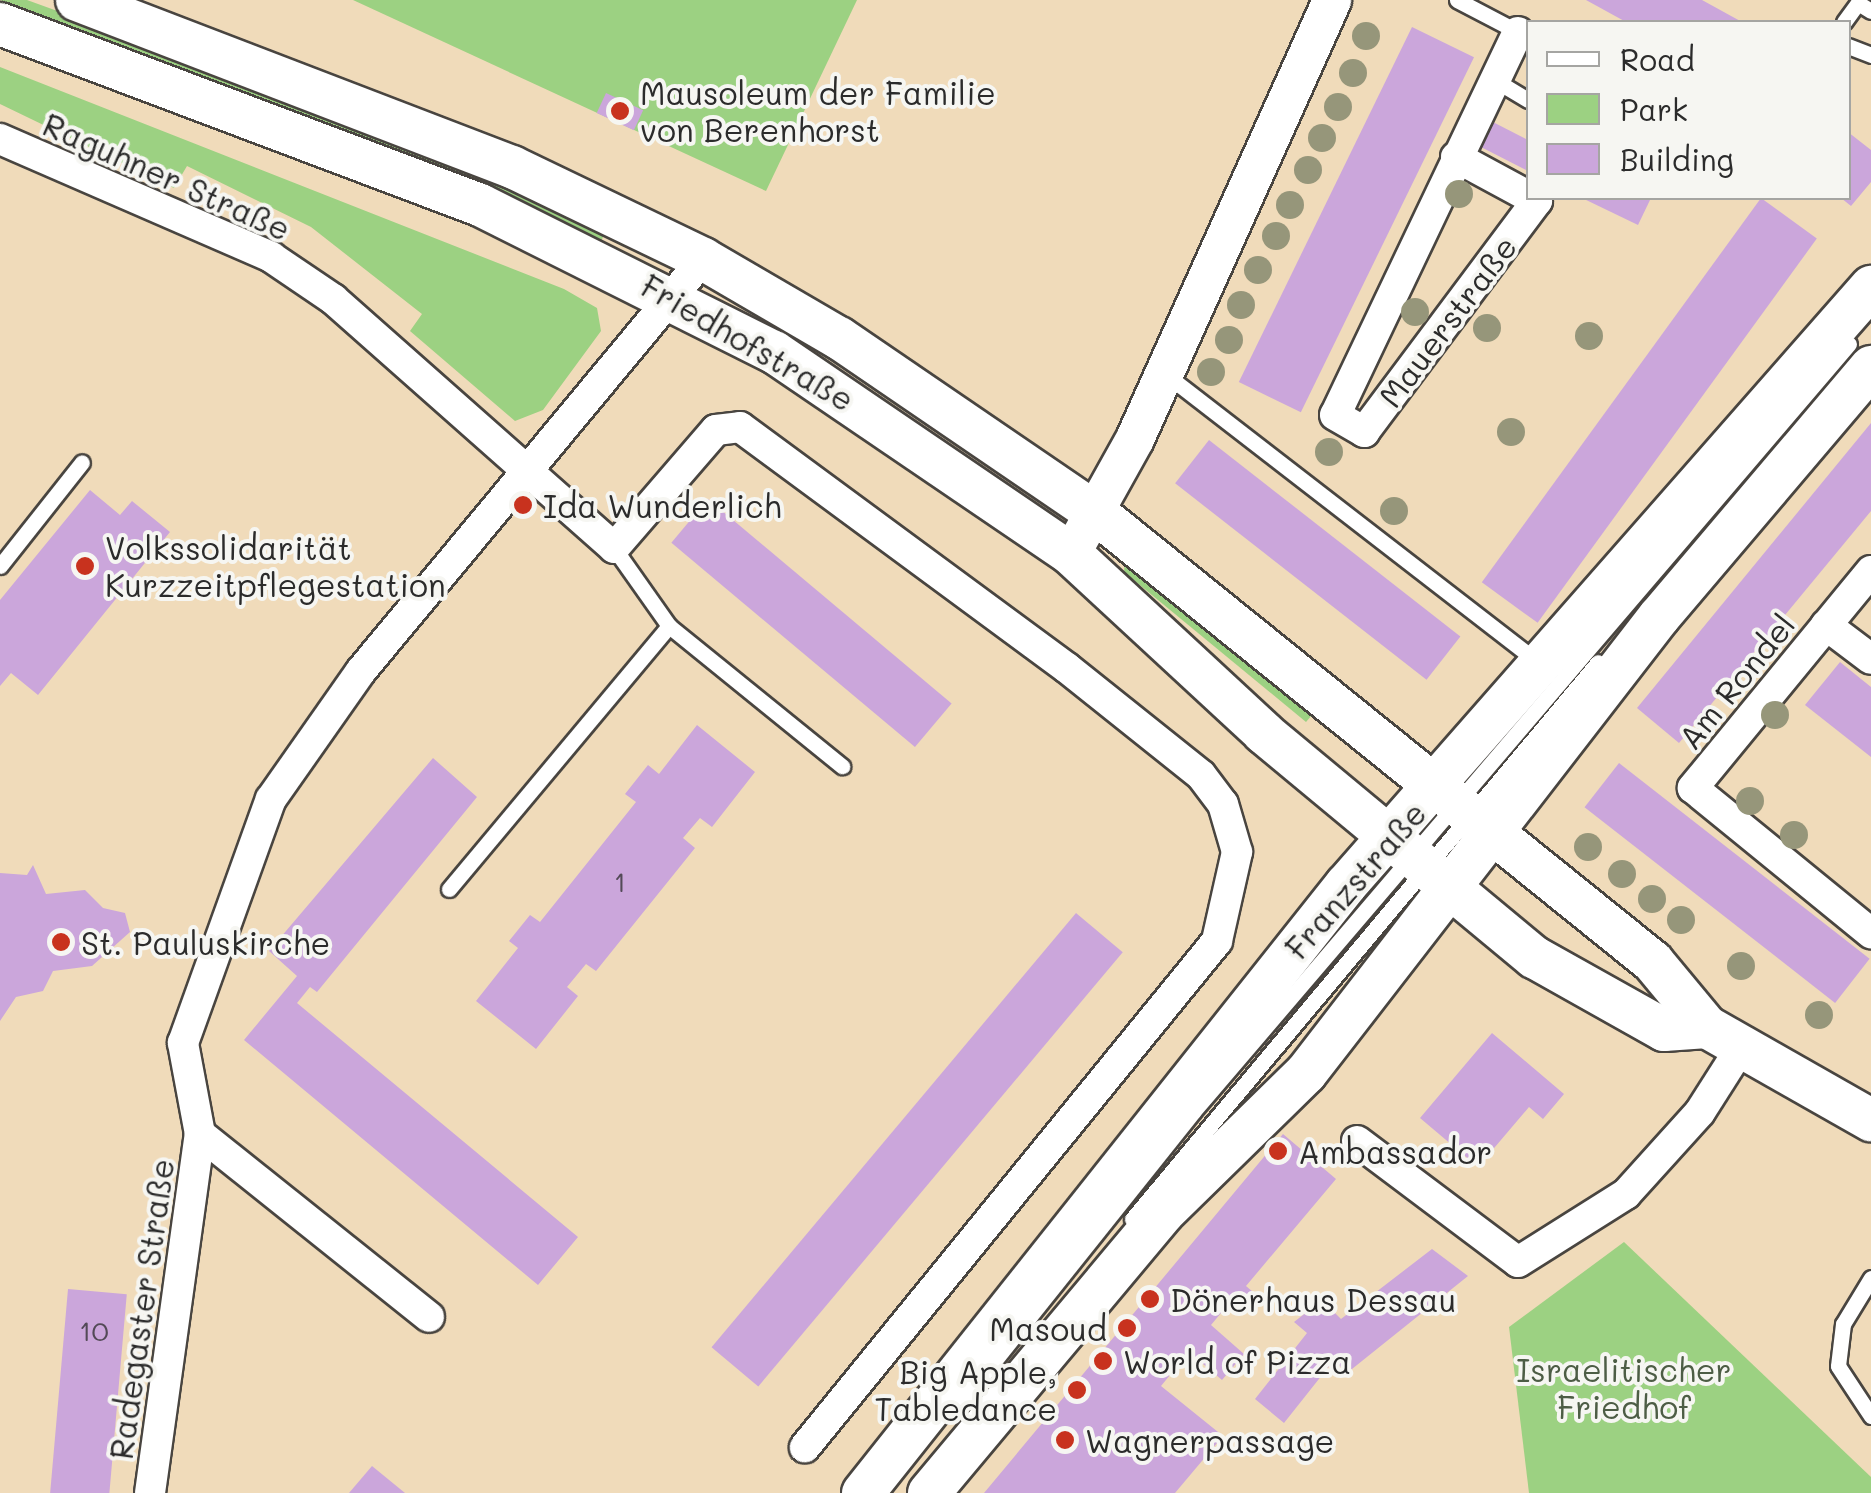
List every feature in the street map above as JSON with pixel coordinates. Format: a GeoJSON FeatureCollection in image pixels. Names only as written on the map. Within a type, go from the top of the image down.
{"type":"FeatureCollection","features":[{"type":"Feature","properties":{"kind":"main road","name":"Friedhofstraße"},"geometry":{"type":"LineString","coordinates":[[76,0],[413,124],[703,258],[912,384],[1096,513],[1462,812],[1653,962],[1724,1037]]}},
{"type":"Feature","properties":{"kind":"main road","name":"Friedhofstraße"},"geometry":{"type":"LineString","coordinates":[[0,24],[399,171],[673,297],[875,415],[1071,554],[1418,862],[1581,986],[1664,1030],[1724,1037]]}},
{"type":"Feature","properties":{"kind":"main road","name":"Franzstraße"},"geometry":{"type":"LineString","coordinates":[[930,1493],[1163,1212],[1306,1073],[1418,862],[1462,812],[1540,664],[1871,287]]}},
{"type":"Feature","properties":{"kind":"main road","name":"Franzstraße"},"geometry":{"type":"LineString","coordinates":[[863,1493],[1462,812],[1659,618],[1871,367]]}},
{"type":"Feature","properties":{"kind":"main road"},"geometry":{"type":"LineString","coordinates":[[1724,1037],[1871,1120]]}},
{"type":"Feature","properties":{"kind":"street"},"geometry":{"type":"LineString","coordinates":[[1071,554],[1096,513],[1164,373],[1332,0]]}},
{"type":"Feature","properties":{"kind":"street","name":"Mauerstraße"},"geometry":{"type":"LineString","coordinates":[[1523,35],[1493,79],[1335,415],[1364,432],[1535,200]]}},
{"type":"Feature","properties":{"kind":"street","name":"Raguhner Straße"},"geometry":{"type":"LineString","coordinates":[[0,140],[271,257],[334,298],[533,473]]}},
{"type":"Feature","properties":{"kind":"street","name":"Mauerstraße"},"geometry":{"type":"LineString","coordinates":[[1456,157],[1526,195]]}},
{"type":"Feature","properties":{"kind":"street","name":"Radegaster Straße"},"geometry":{"type":"LineString","coordinates":[[150,1493],[200,1134],[182,1043],[271,799],[361,671],[533,473],[703,258]]}},
{"type":"Feature","properties":{"kind":"street"},"geometry":{"type":"LineString","coordinates":[[533,473],[614,548],[716,430],[740,427],[776,450],[1201,775],[1223,804],[1237,852],[1217,942],[806,1447]]}},
{"type":"Feature","properties":{"kind":"street","name":"Am Rondel"},"geometry":{"type":"LineString","coordinates":[[1871,570],[1693,788],[1871,933]]}},
{"type":"Feature","properties":{"kind":"street","name":"Am Rondel"},"geometry":{"type":"LineString","coordinates":[[1826,625],[1871,660]]}},
{"type":"Feature","properties":{"kind":"street"},"geometry":{"type":"LineString","coordinates":[[1357,1141],[1518,1262],[1626,1194],[1700,1112],[1724,1037]]}},
{"type":"Feature","properties":{"kind":"street","name":"Radegaster Straße"},"geometry":{"type":"LineString","coordinates":[[200,1134],[429,1317]]}},
{"type":"Feature","properties":{"kind":"lane"},"geometry":{"type":"LineString","coordinates":[[1457,0],[1523,35]]}},
{"type":"Feature","properties":{"kind":"lane"},"geometry":{"type":"LineString","coordinates":[[1845,20],[1858,3],[1871,12]]}},
{"type":"Feature","properties":{"kind":"lane"},"geometry":{"type":"LineString","coordinates":[[1493,79],[1526,99]]}},
{"type":"Feature","properties":{"kind":"lane"},"geometry":{"type":"LineString","coordinates":[[1462,812],[1871,318]]}},
{"type":"Feature","properties":{"kind":"lane"},"geometry":{"type":"LineString","coordinates":[[1462,812],[1871,342]]}},
{"type":"Feature","properties":{"kind":"lane"},"geometry":{"type":"LineString","coordinates":[[1164,373],[1540,664]]}},
{"type":"Feature","properties":{"kind":"lane"},"geometry":{"type":"LineString","coordinates":[[0,566],[82,462]]}},
{"type":"Feature","properties":{"kind":"lane"},"geometry":{"type":"LineString","coordinates":[[614,548],[669,626],[842,766]]}},
{"type":"Feature","properties":{"kind":"lane"},"geometry":{"type":"LineString","coordinates":[[449,890],[669,626]]}},
{"type":"Feature","properties":{"kind":"lane"},"geometry":{"type":"LineString","coordinates":[[886,1493],[1418,862]]}},
{"type":"Feature","properties":{"kind":"lane"},"geometry":{"type":"LineString","coordinates":[[908,1493],[1418,862]]}},
{"type":"Feature","properties":{"kind":"lane"},"geometry":{"type":"LineString","coordinates":[[1871,1278],[1843,1324],[1838,1366],[1871,1416]]}},
{"type":"Feature","properties":{"kind":"green space"},"geometry":{"type":"Polygon","coordinates":[[[0,0],[27,0],[306,101],[606,229],[601,242],[402,152],[0,0]]]}},
{"type":"Feature","properties":{"kind":"green space"},"geometry":{"type":"Polygon","coordinates":[[[353,0],[857,0],[766,191],[353,0]]]}},
{"type":"Feature","properties":{"kind":"green space"},"geometry":{"type":"Polygon","coordinates":[[[0,67],[564,289],[597,308],[601,331],[543,410],[515,421],[410,331],[422,314],[311,227],[187,166],[174,188],[0,104],[0,67]]]}},
{"type":"Feature","properties":{"kind":"green space"},"geometry":{"type":"Polygon","coordinates":[[[1125,562],[1197,616],[1312,715],[1306,722],[1124,572],[1125,562]]]}},
{"type":"Feature","properties":{"kind":"green space","name":"Israelitischer Friedhof"},"geometry":{"type":"Polygon","coordinates":[[[1624,1242],[1871,1477],[1871,1493],[1529,1493],[1509,1327],[1624,1242]]]}},
{"type":"Feature","properties":{"kind":"building"},"geometry":{"type":"Polygon","coordinates":[[[1586,0],[1702,0],[1738,20],[1622,20],[1586,0]]]}},
{"type":"Feature","properties":{"kind":"building"},"geometry":{"type":"Polygon","coordinates":[[[1412,27],[1474,57],[1301,412],[1239,382],[1412,27]]]}},
{"type":"Feature","properties":{"kind":"building","name":"Mausoleum der Familie von Berenhorst"},"geometry":{"type":"Polygon","coordinates":[[[606,93],[643,110],[634,130],[597,113],[606,93]]]}},
{"type":"Feature","properties":{"kind":"building"},"geometry":{"type":"Polygon","coordinates":[[[1489,120],[1526,139],[1526,170],[1477,145],[1489,120]]]}},
{"type":"Feature","properties":{"kind":"building"},"geometry":{"type":"Polygon","coordinates":[[[1851,134],[1871,150],[1871,182],[1851,206],[1844,200],[1851,200],[1851,134]]]}},
{"type":"Feature","properties":{"kind":"building"},"geometry":{"type":"Polygon","coordinates":[[[1586,200],[1650,200],[1638,225],[1586,200]]]}},
{"type":"Feature","properties":{"kind":"building"},"geometry":{"type":"Polygon","coordinates":[[[1760,200],[1764,200],[1817,239],[1538,623],[1482,582],[1760,200]]]}},
{"type":"Feature","properties":{"kind":"building"},"geometry":{"type":"Polygon","coordinates":[[[1871,423],[1871,511],[1679,743],[1637,708],[1871,423]]]}},
{"type":"Feature","properties":{"kind":"building"},"geometry":{"type":"Polygon","coordinates":[[[1209,440],[1460,636],[1427,680],[1175,483],[1209,440]]]}},
{"type":"Feature","properties":{"kind":"building","name":"Volkssolidarität Kurzzeitpflegestation"},"geometry":{"type":"Polygon","coordinates":[[[90,490],[120,515],[132,501],[170,532],[38,695],[11,673],[0,686],[0,600],[90,490]]]}},
{"type":"Feature","properties":{"kind":"building"},"geometry":{"type":"Polygon","coordinates":[[[708,499],[952,703],[915,747],[671,543],[708,499]]]}},
{"type":"Feature","properties":{"kind":"building"},"geometry":{"type":"Polygon","coordinates":[[[1840,662],[1871,687],[1871,757],[1805,705],[1840,662]]]}},
{"type":"Feature","properties":{"kind":"building"},"geometry":{"type":"Polygon","coordinates":[[[697,725],[755,772],[712,827],[700,818],[683,838],[695,848],[596,971],[586,964],[567,987],[578,996],[536,1049],[476,1001],[518,948],[509,941],[530,915],[540,922],[636,802],[625,794],[648,765],[659,774],[697,725]]]}},
{"type":"Feature","properties":{"kind":"building"},"geometry":{"type":"Polygon","coordinates":[[[433,758],[477,797],[317,992],[310,987],[297,1003],[578,1237],[538,1285],[244,1040],[297,976],[269,951],[433,758]]]}},
{"type":"Feature","properties":{"kind":"building"},"geometry":{"type":"Polygon","coordinates":[[[1619,763],[1870,959],[1835,1003],[1585,807],[1619,763]]]}},
{"type":"Feature","properties":{"kind":"building","name":"St. Pauluskirche"},"geometry":{"type":"Polygon","coordinates":[[[33,865],[46,894],[85,890],[103,908],[125,913],[130,932],[92,966],[53,971],[43,991],[16,997],[0,1021],[0,873],[27,875],[33,865]]]}},
{"type":"Feature","properties":{"kind":"building"},"geometry":{"type":"Polygon","coordinates":[[[1076,913],[1123,952],[758,1387],[712,1347],[1076,913]]]}},
{"type":"Feature","properties":{"kind":"building"},"geometry":{"type":"Polygon","coordinates":[[[1492,1033],[1564,1094],[1543,1119],[1529,1107],[1478,1167],[1420,1118],[1492,1033]]]}},
{"type":"Feature","properties":{"kind":"building"},"geometry":{"type":"Polygon","coordinates":[[[1283,1134],[1336,1179],[1246,1286],[1253,1292],[1240,1308],[1231,1301],[1211,1325],[1244,1354],[1222,1380],[1189,1352],[1161,1386],[1223,1436],[1175,1493],[984,1493],[1283,1134]]]}},
{"type":"Feature","properties":{"kind":"building"},"geometry":{"type":"Polygon","coordinates":[[[1432,1249],[1468,1276],[1347,1373],[1334,1360],[1284,1423],[1255,1399],[1307,1333],[1294,1322],[1322,1300],[1341,1319],[1432,1249]]]}},
{"type":"Feature","properties":{"kind":"building"},"geometry":{"type":"Polygon","coordinates":[[[68,1289],[127,1294],[109,1493],[50,1493],[68,1289]]]}},
{"type":"Feature","properties":{"kind":"building"},"geometry":{"type":"Polygon","coordinates":[[[372,1466],[405,1493],[349,1493],[372,1466]]]}},
{"type":"Feature","properties":{"kind":"place","name":"Mausoleum der Familie von Berenhorst"},"geometry":{"type":"Point","coordinates":[620,111]}},
{"type":"Feature","properties":{"kind":"place","name":"Ida Wunderlich"},"geometry":{"type":"Point","coordinates":[523,505]}},
{"type":"Feature","properties":{"kind":"place","name":"Volkssolidarität Kurzzeitpflegestation"},"geometry":{"type":"Point","coordinates":[85,566]}},
{"type":"Feature","properties":{"kind":"place","name":"St. Pauluskirche"},"geometry":{"type":"Point","coordinates":[61,942]}},
{"type":"Feature","properties":{"kind":"place","name":"Ambassador"},"geometry":{"type":"Point","coordinates":[1278,1151]}},
{"type":"Feature","properties":{"kind":"place","name":"Dönerhaus Dessau"},"geometry":{"type":"Point","coordinates":[1150,1299]}},
{"type":"Feature","properties":{"kind":"place","name":"Masoud"},"geometry":{"type":"Point","coordinates":[1127,1328]}},
{"type":"Feature","properties":{"kind":"place","name":"World of Pizza"},"geometry":{"type":"Point","coordinates":[1103,1361]}},
{"type":"Feature","properties":{"kind":"place","name":"Big Apple, Tabledance"},"geometry":{"type":"Point","coordinates":[1077,1390]}},
{"type":"Feature","properties":{"kind":"place","name":"Wagnerpassage"},"geometry":{"type":"Point","coordinates":[1065,1440]}}]}
